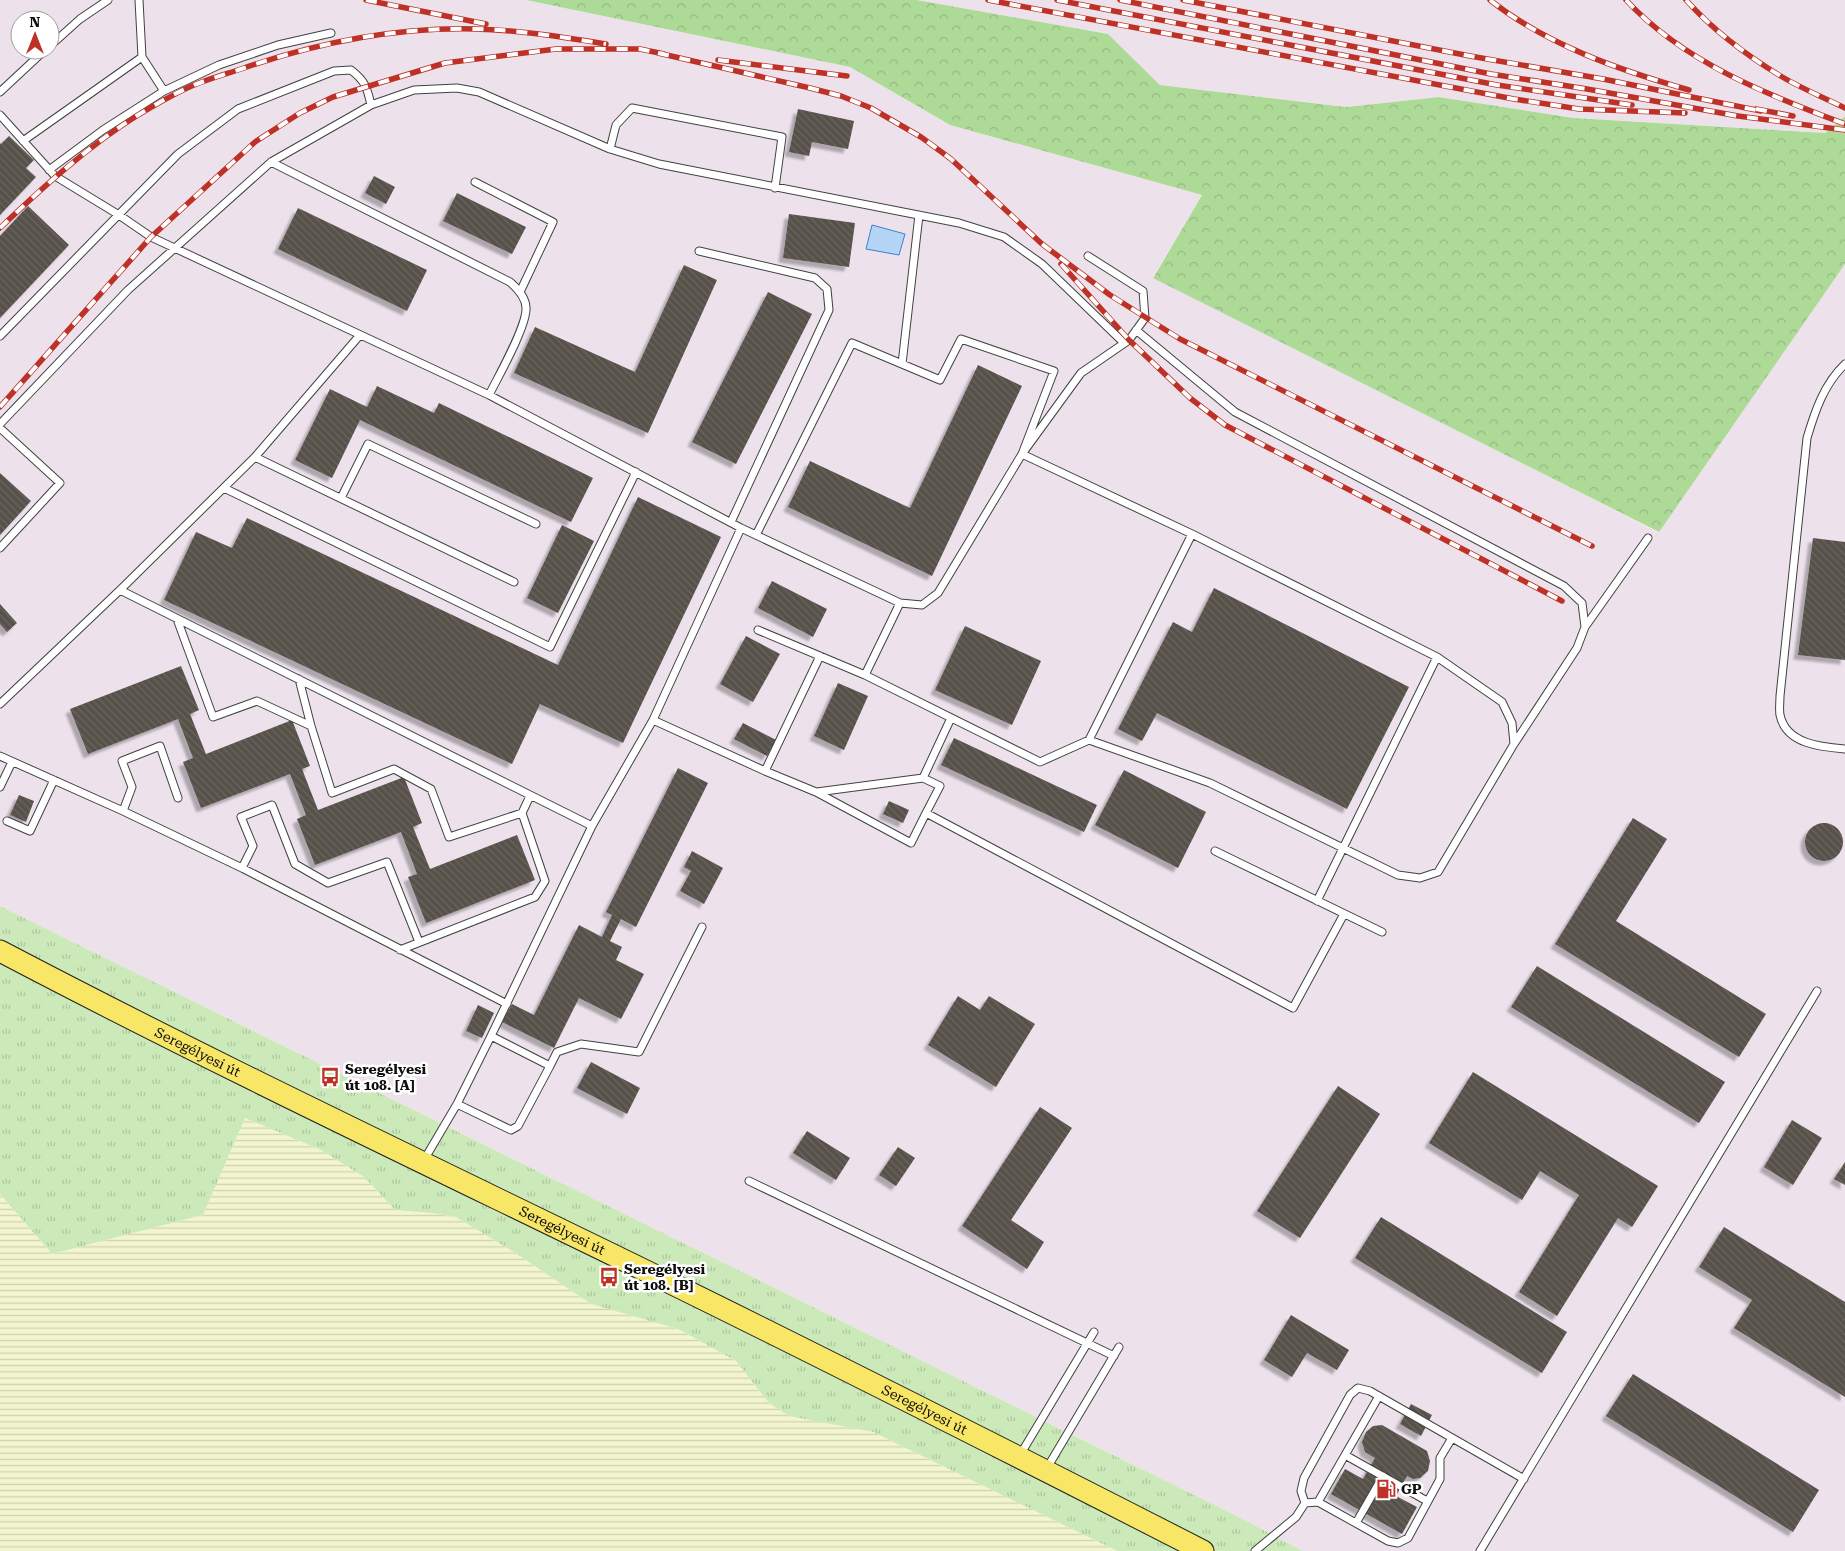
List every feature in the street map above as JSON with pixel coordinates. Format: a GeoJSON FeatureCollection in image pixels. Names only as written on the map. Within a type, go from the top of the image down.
{"type":"FeatureCollection","features":[{"type":"Feature","properties":{"kind":"main road","name":"Seregélyesi út"},"geometry":{"type":"LineString","coordinates":[[0,950],[185,1046],[649,1272],[1204,1551]]}},
{"type":"Feature","properties":{"kind":"lane"},"geometry":{"type":"LineString","coordinates":[[60,37],[80,19],[108,0]]}},
{"type":"Feature","properties":{"kind":"lane"},"geometry":{"type":"LineString","coordinates":[[138,0],[142,56],[164,91]]}},
{"type":"Feature","properties":{"kind":"lane"},"geometry":{"type":"LineString","coordinates":[[49,170],[103,130],[164,91],[219,65],[278,45],[331,33]]}},
{"type":"Feature","properties":{"kind":"lane"},"geometry":{"type":"LineString","coordinates":[[23,141],[142,56]]}},
{"type":"Feature","properties":{"kind":"lane"},"geometry":{"type":"LineString","coordinates":[[0,92],[34,60]]}},
{"type":"Feature","properties":{"kind":"lane"},"geometry":{"type":"LineString","coordinates":[[0,336],[178,154],[238,109],[334,72],[351,70],[361,78],[371,104]]}},
{"type":"Feature","properties":{"kind":"lane"},"geometry":{"type":"LineString","coordinates":[[0,424],[128,290],[271,162],[371,104],[414,90],[457,88],[479,92],[610,149],[660,164],[959,223],[1004,236],[1042,264],[1124,343]]}},
{"type":"Feature","properties":{"kind":"lane"},"geometry":{"type":"LineString","coordinates":[[610,149],[616,125],[632,108],[782,137],[775,188]]}},
{"type":"Feature","properties":{"kind":"lane"},"geometry":{"type":"LineString","coordinates":[[0,115],[55,176],[151,236],[489,395],[742,528],[900,602],[922,605],[938,593],[1022,454],[1081,374],[1129,340],[1145,318],[1143,291],[1088,256]]}},
{"type":"Feature","properties":{"kind":"lane"},"geometry":{"type":"LineString","coordinates":[[271,162],[510,282],[520,292],[527,308],[524,324],[489,395]]}},
{"type":"Feature","properties":{"kind":"lane"},"geometry":{"type":"LineString","coordinates":[[476,182],[553,222],[520,292]]}},
{"type":"Feature","properties":{"kind":"lane"},"geometry":{"type":"LineString","coordinates":[[902,364],[919,215]]}},
{"type":"Feature","properties":{"kind":"lane"},"geometry":{"type":"LineString","coordinates":[[699,251],[815,278],[827,288],[829,310],[731,522]]}},
{"type":"Feature","properties":{"kind":"lane"},"geometry":{"type":"LineString","coordinates":[[1136,330],[1235,412],[1564,586],[1582,603],[1585,627]]}},
{"type":"Feature","properties":{"kind":"lane"},"geometry":{"type":"LineString","coordinates":[[0,704],[120,590],[255,457],[360,335]]}},
{"type":"Feature","properties":{"kind":"lane"},"geometry":{"type":"LineString","coordinates":[[756,534],[852,343],[940,380],[961,339],[1054,371],[1022,454]]}},
{"type":"Feature","properties":{"kind":"lane"},"geometry":{"type":"LineString","coordinates":[[1845,364],[1829,384],[1815,410],[1807,438],[1780,696],[1780,716],[1788,731],[1801,741],[1822,747],[1845,749]]}},
{"type":"Feature","properties":{"kind":"lane"},"geometry":{"type":"LineString","coordinates":[[0,428],[60,483],[0,548]]}},
{"type":"Feature","properties":{"kind":"lane"},"geometry":{"type":"LineString","coordinates":[[341,498],[368,444],[536,524]]}},
{"type":"Feature","properties":{"kind":"lane"},"geometry":{"type":"LineString","coordinates":[[1022,454],[1192,534],[1437,657],[1502,702],[1512,723],[1514,744]]}},
{"type":"Feature","properties":{"kind":"lane"},"geometry":{"type":"LineString","coordinates":[[255,457],[514,582]]}},
{"type":"Feature","properties":{"kind":"lane"},"geometry":{"type":"LineString","coordinates":[[224,488],[550,647],[636,472]]}},
{"type":"Feature","properties":{"kind":"lane"},"geometry":{"type":"LineString","coordinates":[[423,1163],[458,1104],[592,826],[653,720],[742,528]]}},
{"type":"Feature","properties":{"kind":"lane"},"geometry":{"type":"LineString","coordinates":[[758,630],[865,676],[1040,762],[1089,740],[1192,534]]}},
{"type":"Feature","properties":{"kind":"lane"},"geometry":{"type":"LineString","coordinates":[[1089,740],[1210,782],[1398,875],[1420,878],[1438,872],[1514,744],[1577,648],[1585,627],[1648,538]]}},
{"type":"Feature","properties":{"kind":"lane"},"geometry":{"type":"LineString","coordinates":[[120,590],[592,826]]}},
{"type":"Feature","properties":{"kind":"lane"},"geometry":{"type":"LineString","coordinates":[[865,676],[900,602]]}},
{"type":"Feature","properties":{"kind":"lane"},"geometry":{"type":"LineString","coordinates":[[177,619],[213,717],[258,701],[311,726]]}},
{"type":"Feature","properties":{"kind":"lane"},"geometry":{"type":"LineString","coordinates":[[765,771],[820,656]]}},
{"type":"Feature","properties":{"kind":"lane"},"geometry":{"type":"LineString","coordinates":[[1317,900],[1437,657]]}},
{"type":"Feature","properties":{"kind":"lane"},"geometry":{"type":"LineString","coordinates":[[299,680],[332,793],[394,769],[431,789],[449,836],[522,813]]}},
{"type":"Feature","properties":{"kind":"lane"},"geometry":{"type":"LineString","coordinates":[[923,778],[951,718]]}},
{"type":"Feature","properties":{"kind":"lane"},"geometry":{"type":"LineString","coordinates":[[653,720],[816,792],[911,843],[940,786],[923,778],[816,792]]}},
{"type":"Feature","properties":{"kind":"lane"},"geometry":{"type":"LineString","coordinates":[[123,811],[132,786],[122,761],[160,746],[178,798]]}},
{"type":"Feature","properties":{"kind":"lane"},"geometry":{"type":"LineString","coordinates":[[0,756],[123,811],[242,868],[507,1004]]}},
{"type":"Feature","properties":{"kind":"lane"},"geometry":{"type":"LineString","coordinates":[[0,787],[12,762]]}},
{"type":"Feature","properties":{"kind":"lane"},"geometry":{"type":"LineString","coordinates":[[7,821],[30,831],[54,780]]}},
{"type":"Feature","properties":{"kind":"lane"},"geometry":{"type":"LineString","coordinates":[[400,950],[535,897],[545,881],[522,813],[530,796]]}},
{"type":"Feature","properties":{"kind":"lane"},"geometry":{"type":"LineString","coordinates":[[242,868],[253,846],[241,817],[272,805],[295,864],[328,883],[387,862],[418,942]]}},
{"type":"Feature","properties":{"kind":"lane"},"geometry":{"type":"LineString","coordinates":[[926,813],[1293,1008],[1344,914]]}},
{"type":"Feature","properties":{"kind":"lane"},"geometry":{"type":"LineString","coordinates":[[1215,851],[1382,932]]}},
{"type":"Feature","properties":{"kind":"lane"},"geometry":{"type":"LineString","coordinates":[[458,1104],[512,1130],[518,1126],[556,1052],[581,1044],[639,1052],[702,927]]}},
{"type":"Feature","properties":{"kind":"lane"},"geometry":{"type":"LineString","coordinates":[[1480,1551],[1817,991]]}},
{"type":"Feature","properties":{"kind":"lane"},"geometry":{"type":"LineString","coordinates":[[491,1036],[550,1066]]}},
{"type":"Feature","properties":{"kind":"lane"},"geometry":{"type":"LineString","coordinates":[[749,1181],[1114,1356]]}},
{"type":"Feature","properties":{"kind":"lane"},"geometry":{"type":"LineString","coordinates":[[1019,1457],[1094,1332]]}},
{"type":"Feature","properties":{"kind":"lane"},"geometry":{"type":"LineString","coordinates":[[1046,1471],[1119,1347]]}},
{"type":"Feature","properties":{"kind":"lane"},"geometry":{"type":"LineString","coordinates":[[1305,1503],[1301,1491],[1304,1478],[1350,1395],[1358,1388],[1370,1391],[1524,1479]]}},
{"type":"Feature","properties":{"kind":"lane"},"geometry":{"type":"LineString","coordinates":[[1318,1502],[1379,1396]]}},
{"type":"Feature","properties":{"kind":"lane"},"geometry":{"type":"LineString","coordinates":[[1305,1503],[1318,1502],[1388,1541],[1398,1543],[1408,1538],[1440,1479],[1440,1458],[1452,1438]]}},
{"type":"Feature","properties":{"kind":"lane"},"geometry":{"type":"LineString","coordinates":[[1345,1455],[1427,1501]]}},
{"type":"Feature","properties":{"kind":"lane"},"geometry":{"type":"LineString","coordinates":[[1356,1524],[1383,1476]]}},
{"type":"Feature","properties":{"kind":"lane"},"geometry":{"type":"LineString","coordinates":[[1255,1551],[1296,1516],[1305,1503]]}},
{"type":"Feature","properties":{"kind":"shaded area"},"geometry":{"type":"Polygon","coordinates":[[[0,0],[526,0],[850,67],[950,125],[1202,195],[1153,277],[1658,532],[1845,264],[1845,1551],[1303,1551],[1239,1517],[0,906],[0,0]]]}},
{"type":"Feature","properties":{"kind":"shaded area"},"geometry":{"type":"Polygon","coordinates":[[[917,0],[1845,0],[1845,116],[1825,133],[1574,118],[1439,97],[1346,107],[1160,85],[1108,34],[917,0]]]}},
{"type":"Feature","properties":{"kind":"green space"},"geometry":{"type":"Polygon","coordinates":[[[526,0],[917,0],[1108,34],[1160,85],[1346,107],[1439,97],[1574,118],[1825,133],[1845,116],[1845,264],[1659,532],[1153,278],[1202,195],[950,125],[850,67],[526,0]]]}},
{"type":"Feature","properties":{"kind":"green space"},"geometry":{"type":"Polygon","coordinates":[[[0,906],[1239,1517],[1303,1551],[1117,1551],[873,1432],[789,1416],[769,1403],[736,1361],[678,1329],[591,1304],[517,1254],[456,1217],[395,1210],[364,1177],[321,1150],[245,1118],[203,1215],[52,1254],[0,1194],[0,906]]]}},
{"type":"Feature","properties":{"kind":"green space"},"geometry":{"type":"Polygon","coordinates":[[[245,1118],[321,1150],[364,1177],[395,1210],[456,1217],[517,1254],[591,1304],[678,1329],[736,1361],[769,1403],[789,1415],[873,1432],[1117,1551],[0,1551],[0,1194],[52,1254],[203,1215],[245,1118]]]}},
{"type":"Feature","properties":{"kind":"water"},"geometry":{"type":"Polygon","coordinates":[[[872,225],[905,234],[899,255],[866,249],[872,225]]]}},
{"type":"Feature","properties":{"kind":"building"},"geometry":{"type":"Polygon","coordinates":[[[798,109],[854,121],[848,149],[812,142],[809,156],[789,152],[798,109]]]}},
{"type":"Feature","properties":{"kind":"building"},"geometry":{"type":"Polygon","coordinates":[[[9,136],[34,160],[26,168],[36,177],[0,215],[0,143],[9,136]]]}},
{"type":"Feature","properties":{"kind":"building"},"geometry":{"type":"Polygon","coordinates":[[[374,176],[395,187],[386,204],[365,193],[374,176]]]}},
{"type":"Feature","properties":{"kind":"building"},"geometry":{"type":"Polygon","coordinates":[[[457,193],[526,227],[512,254],[443,221],[457,193]]]}},
{"type":"Feature","properties":{"kind":"building"},"geometry":{"type":"Polygon","coordinates":[[[28,206],[69,245],[0,318],[0,236],[28,206]]]}},
{"type":"Feature","properties":{"kind":"building"},"geometry":{"type":"Polygon","coordinates":[[[298,208],[427,270],[407,311],[278,249],[298,208]]]}},
{"type":"Feature","properties":{"kind":"building"},"geometry":{"type":"Polygon","coordinates":[[[789,214],[855,223],[849,267],[783,258],[789,214]]]}},
{"type":"Feature","properties":{"kind":"building"},"geometry":{"type":"Polygon","coordinates":[[[684,265],[717,280],[648,433],[514,373],[535,327],[635,372],[684,265]]]}},
{"type":"Feature","properties":{"kind":"building"},"geometry":{"type":"Polygon","coordinates":[[[768,292],[812,314],[736,464],[692,442],[768,292]]]}},
{"type":"Feature","properties":{"kind":"building"},"geometry":{"type":"Polygon","coordinates":[[[978,365],[1022,386],[932,576],[788,507],[810,461],[910,508],[978,365]]]}},
{"type":"Feature","properties":{"kind":"building"},"geometry":{"type":"Polygon","coordinates":[[[377,386],[434,413],[439,403],[593,478],[571,522],[360,420],[332,478],[295,460],[330,389],[367,407],[377,386]]]}},
{"type":"Feature","properties":{"kind":"building"},"geometry":{"type":"Polygon","coordinates":[[[0,473],[31,501],[0,535],[0,473]]]}},
{"type":"Feature","properties":{"kind":"building"},"geometry":{"type":"Polygon","coordinates":[[[638,497],[721,537],[623,743],[540,704],[512,764],[164,600],[196,532],[232,548],[247,518],[558,665],[638,497]]]}},
{"type":"Feature","properties":{"kind":"building"},"geometry":{"type":"Polygon","coordinates":[[[562,525],[594,541],[558,613],[527,598],[562,525]]]}},
{"type":"Feature","properties":{"kind":"building"},"geometry":{"type":"Polygon","coordinates":[[[1813,538],[1845,542],[1845,660],[1798,655],[1813,538]]]}},
{"type":"Feature","properties":{"kind":"building"},"geometry":{"type":"Polygon","coordinates":[[[772,581],[827,609],[813,637],[758,608],[772,581]]]}},
{"type":"Feature","properties":{"kind":"building"},"geometry":{"type":"Polygon","coordinates":[[[1214,588],[1409,687],[1347,809],[1157,713],[1142,741],[1118,729],[1173,622],[1192,632],[1214,588]]]}},
{"type":"Feature","properties":{"kind":"building"},"geometry":{"type":"Polygon","coordinates":[[[0,604],[17,623],[7,632],[0,624],[0,604]]]}},
{"type":"Feature","properties":{"kind":"building"},"geometry":{"type":"Polygon","coordinates":[[[965,626],[1041,661],[1012,725],[935,690],[965,626]]]}},
{"type":"Feature","properties":{"kind":"building"},"geometry":{"type":"Polygon","coordinates":[[[746,636],[780,654],[753,702],[720,684],[746,636]]]}},
{"type":"Feature","properties":{"kind":"building"},"geometry":{"type":"Polygon","coordinates":[[[181,666],[199,710],[190,714],[206,754],[292,720],[310,766],[302,769],[318,810],[404,777],[422,823],[413,827],[430,869],[517,835],[535,880],[426,923],[408,877],[417,874],[401,832],[315,865],[297,819],[306,815],[290,774],[201,808],[183,762],[193,758],[178,719],[88,754],[70,709],[181,666]]]}},
{"type":"Feature","properties":{"kind":"building"},"geometry":{"type":"Polygon","coordinates":[[[838,683],[868,696],[844,750],[814,736],[838,683]]]}},
{"type":"Feature","properties":{"kind":"building"},"geometry":{"type":"Polygon","coordinates":[[[743,723],[776,740],[767,756],[734,739],[743,723]]]}},
{"type":"Feature","properties":{"kind":"building"},"geometry":{"type":"Polygon","coordinates":[[[954,738],[1097,805],[1084,832],[941,765],[954,738]]]}},
{"type":"Feature","properties":{"kind":"building"},"geometry":{"type":"Polygon","coordinates":[[[678,768],[708,783],[636,927],[621,919],[610,941],[622,947],[616,960],[644,974],[621,1019],[579,998],[554,1048],[502,1022],[512,1004],[534,1015],[579,925],[602,937],[612,915],[606,912],[678,768]]]}},
{"type":"Feature","properties":{"kind":"building"},"geometry":{"type":"Polygon","coordinates":[[[1124,770],[1206,812],[1178,868],[1095,825],[1124,770]]]}},
{"type":"Feature","properties":{"kind":"building"},"geometry":{"type":"Polygon","coordinates":[[[19,795],[34,801],[26,822],[10,815],[19,795]]]}},
{"type":"Feature","properties":{"kind":"building"},"geometry":{"type":"Polygon","coordinates":[[[889,801],[909,810],[903,823],[883,814],[889,801]]]}},
{"type":"Feature","properties":{"kind":"building"},"geometry":{"type":"Polygon","coordinates":[[[1633,818],[1667,839],[1616,921],[1766,1014],[1739,1057],[1555,944],[1633,818]]]}},
{"type":"Feature","properties":{"kind":"building"},"geometry":{"type":"Polygon","coordinates":[[[1824,823],[1838,828],[1843,842],[1838,856],[1824,861],[1810,856],[1805,842],[1810,828],[1824,823]]]}},
{"type":"Feature","properties":{"kind":"building"},"geometry":{"type":"Polygon","coordinates":[[[692,851],[723,868],[704,904],[680,891],[691,871],[684,867],[692,851]]]}},
{"type":"Feature","properties":{"kind":"building"},"geometry":{"type":"Polygon","coordinates":[[[1537,966],[1725,1082],[1699,1123],[1511,1007],[1537,966]]]}},
{"type":"Feature","properties":{"kind":"building"},"geometry":{"type":"Polygon","coordinates":[[[958,996],[980,1010],[989,996],[1035,1024],[996,1087],[928,1045],[958,996]]]}},
{"type":"Feature","properties":{"kind":"building"},"geometry":{"type":"Polygon","coordinates":[[[478,1005],[494,1013],[482,1038],[466,1031],[478,1005]]]}},
{"type":"Feature","properties":{"kind":"building"},"geometry":{"type":"Polygon","coordinates":[[[591,1062],[640,1088],[627,1114],[577,1088],[591,1062]]]}},
{"type":"Feature","properties":{"kind":"building"},"geometry":{"type":"Polygon","coordinates":[[[1473,1072],[1658,1186],[1632,1227],[1618,1218],[1557,1316],[1519,1292],[1579,1195],[1540,1171],[1522,1200],[1429,1143],[1473,1072]]]}},
{"type":"Feature","properties":{"kind":"building"},"geometry":{"type":"Polygon","coordinates":[[[1338,1086],[1380,1114],[1300,1238],[1257,1211],[1338,1086]]]}},
{"type":"Feature","properties":{"kind":"building"},"geometry":{"type":"Polygon","coordinates":[[[1040,1107],[1072,1128],[1011,1220],[1044,1242],[1027,1269],[962,1226],[1040,1107]]]}},
{"type":"Feature","properties":{"kind":"building"},"geometry":{"type":"Polygon","coordinates":[[[1792,1120],[1822,1138],[1793,1185],[1764,1167],[1792,1120]]]}},
{"type":"Feature","properties":{"kind":"building"},"geometry":{"type":"Polygon","coordinates":[[[807,1131],[850,1158],[836,1180],[793,1153],[807,1131]]]}},
{"type":"Feature","properties":{"kind":"building"},"geometry":{"type":"Polygon","coordinates":[[[898,1147],[915,1158],[896,1186],[879,1175],[898,1147]]]}},
{"type":"Feature","properties":{"kind":"building"},"geometry":{"type":"Polygon","coordinates":[[[1845,1162],[1845,1185],[1834,1179],[1845,1162]]]}},
{"type":"Feature","properties":{"kind":"building"},"geometry":{"type":"Polygon","coordinates":[[[1381,1217],[1567,1332],[1542,1373],[1355,1258],[1381,1217]]]}},
{"type":"Feature","properties":{"kind":"building"},"geometry":{"type":"Polygon","coordinates":[[[1724,1227],[1845,1302],[1845,1397],[1734,1328],[1752,1300],[1699,1267],[1724,1227]]]}},
{"type":"Feature","properties":{"kind":"building"},"geometry":{"type":"Polygon","coordinates":[[[1291,1315],[1349,1350],[1337,1370],[1307,1353],[1292,1377],[1264,1360],[1291,1315]]]}},
{"type":"Feature","properties":{"kind":"building"},"geometry":{"type":"Polygon","coordinates":[[[1633,1374],[1819,1490],[1793,1532],[1606,1416],[1633,1374]]]}},
{"type":"Feature","properties":{"kind":"building"},"geometry":{"type":"Polygon","coordinates":[[[1411,1404],[1432,1415],[1421,1436],[1400,1424],[1411,1404]]]}},
{"type":"Feature","properties":{"kind":"building"},"geometry":{"type":"Polygon","coordinates":[[[1382,1425],[1427,1451],[1430,1461],[1428,1471],[1420,1478],[1413,1479],[1407,1476],[1396,1496],[1417,1507],[1402,1534],[1331,1494],[1345,1469],[1363,1479],[1375,1458],[1365,1452],[1362,1442],[1366,1432],[1373,1426],[1382,1425]]]}},
{"type":"Feature","properties":{"kind":"railway"},"geometry":{"type":"LineString","coordinates":[[366,0],[486,24]]}},
{"type":"Feature","properties":{"kind":"railway"},"geometry":{"type":"LineString","coordinates":[[988,0],[1514,99],[1579,109],[1685,113]]}},
{"type":"Feature","properties":{"kind":"railway"},"geometry":{"type":"LineString","coordinates":[[1057,0],[1497,85],[1632,105]]}},
{"type":"Feature","properties":{"kind":"railway"},"geometry":{"type":"LineString","coordinates":[[1120,0],[1491,74],[1738,116],[1845,130]]}},
{"type":"Feature","properties":{"kind":"railway"},"geometry":{"type":"LineString","coordinates":[[1183,0],[1470,56],[1603,79],[1761,111]]}},
{"type":"Feature","properties":{"kind":"railway"},"geometry":{"type":"LineString","coordinates":[[1490,0],[1512,16],[1560,43],[1610,65],[1689,90]]}},
{"type":"Feature","properties":{"kind":"railway"},"geometry":{"type":"LineString","coordinates":[[1626,0],[1649,22],[1700,59],[1757,88],[1845,124]]}},
{"type":"Feature","properties":{"kind":"railway"},"geometry":{"type":"LineString","coordinates":[[1686,0],[1718,31],[1754,59],[1795,84],[1845,108]]}},
{"type":"Feature","properties":{"kind":"railway"},"geometry":{"type":"LineString","coordinates":[[0,228],[66,168],[101,140],[138,115],[172,95],[194,85],[298,51],[356,38],[445,29],[508,31],[606,44]]}},
{"type":"Feature","properties":{"kind":"railway"},"geometry":{"type":"LineString","coordinates":[[0,407],[151,237],[255,142],[300,113],[333,97],[445,63],[556,49],[640,49],[664,54]]}},
{"type":"Feature","properties":{"kind":"railway"},"geometry":{"type":"LineString","coordinates":[[658,53],[841,96],[871,108],[921,137],[951,159],[1042,244],[1110,295],[1180,339],[1592,546]]}},
{"type":"Feature","properties":{"kind":"railway"},"geometry":{"type":"LineString","coordinates":[[718,60],[847,76]]}},
{"type":"Feature","properties":{"kind":"railway"},"geometry":{"type":"LineString","coordinates":[[1756,109],[1793,116]]}},
{"type":"Feature","properties":{"kind":"railway"},"geometry":{"type":"LineString","coordinates":[[1061,264],[1129,340],[1190,398],[1225,425],[1562,601]]}},
{"type":"Feature","properties":{"kind":"place","name":"Seregélyesi út 108. [A]"},"geometry":{"type":"Point","coordinates":[330,1077]}},
{"type":"Feature","properties":{"kind":"place","name":"Seregélyesi út 108. [B]"},"geometry":{"type":"Point","coordinates":[609,1277]}},
{"type":"Feature","properties":{"kind":"place","name":"GP"},"geometry":{"type":"Point","coordinates":[1386,1489]}}]}
